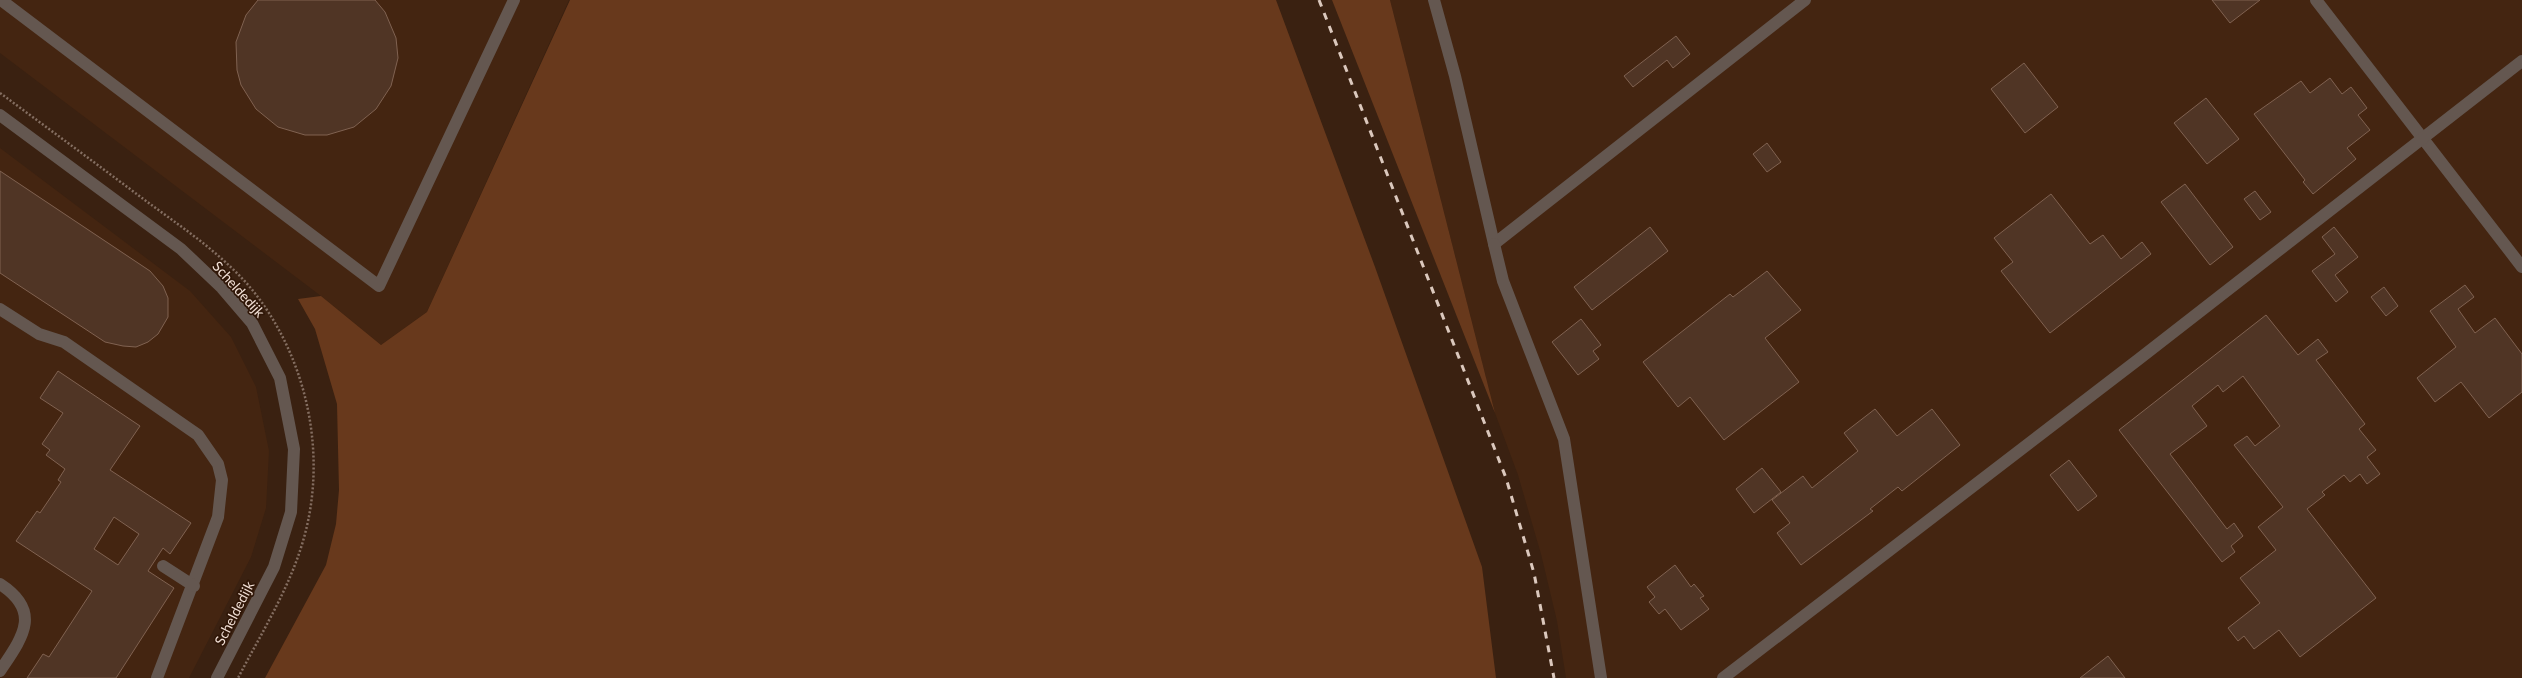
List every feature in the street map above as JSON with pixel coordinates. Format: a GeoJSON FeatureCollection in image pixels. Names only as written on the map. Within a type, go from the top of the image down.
{"type":"FeatureCollection","features":[{"type":"Feature","properties":{"kind":"street"},"geometry":{"type":"LineString","coordinates":[[1,0],[379,286],[514,0]]}},
{"type":"Feature","properties":{"kind":"street"},"geometry":{"type":"LineString","coordinates":[[1434,0],[1455,76],[1503,281],[1564,439],[1602,678]]}},
{"type":"Feature","properties":{"kind":"street"},"geometry":{"type":"LineString","coordinates":[[1494,244],[1805,0]]}},
{"type":"Feature","properties":{"kind":"street"},"geometry":{"type":"LineString","coordinates":[[2316,0],[2422,140],[2522,268]]}},
{"type":"Feature","properties":{"kind":"street"},"geometry":{"type":"LineString","coordinates":[[1723,678],[2422,140],[2522,61]]}},
{"type":"Feature","properties":{"kind":"street","name":"Scheldedijk"},"geometry":{"type":"LineString","coordinates":[[0,115],[181,249],[222,288],[252,323],[280,378],[294,449],[291,512],[274,567],[217,678]]}},
{"type":"Feature","properties":{"kind":"street"},"geometry":{"type":"LineString","coordinates":[[0,308],[39,334],[64,342],[198,435],[209,448],[218,464],[222,480],[221,500],[213,534],[157,678]]}},
{"type":"Feature","properties":{"kind":"street"},"geometry":{"type":"LineString","coordinates":[[163,566],[194,586]]}},
{"type":"Feature","properties":{"kind":"street"},"geometry":{"type":"LineString","coordinates":[[0,584],[17,597],[23,607],[26,619],[23,634],[0,671]]}},
{"type":"Feature","properties":{"kind":"path"},"geometry":{"type":"LineString","coordinates":[[0,93],[194,236],[230,268],[253,291],[262,303],[281,332],[295,361],[306,399],[311,428],[313,461],[310,509],[298,558],[287,587],[238,678]]}},
{"type":"Feature","properties":{"kind":"shaded area"},"geometry":{"type":"Polygon","coordinates":[[[0,0],[569,0],[427,312],[381,345],[321,296],[0,53],[0,0]]]}},
{"type":"Feature","properties":{"kind":"shaded area"},"geometry":{"type":"Polygon","coordinates":[[[570,0],[1276,0],[1375,267],[1482,567],[1496,678],[265,678],[326,565],[336,524],[339,490],[337,404],[315,329],[298,299],[321,296],[381,345],[427,312],[570,0]]]}},
{"type":"Feature","properties":{"kind":"shaded area"},"geometry":{"type":"Polygon","coordinates":[[[1332,0],[1390,0],[1495,413],[1332,0]]]}},
{"type":"Feature","properties":{"kind":"shaded area"},"geometry":{"type":"Polygon","coordinates":[[[1390,0],[2522,0],[2522,678],[1566,678],[1557,621],[1541,554],[1518,475],[1495,413],[1390,0]]]}},
{"type":"Feature","properties":{"kind":"shaded area"},"geometry":{"type":"Polygon","coordinates":[[[0,148],[190,291],[231,337],[256,387],[269,451],[266,508],[251,557],[189,678],[0,678],[0,148]]]}},
{"type":"Feature","properties":{"kind":"building"},"geometry":{"type":"Polygon","coordinates":[[[258,0],[375,0],[385,12],[396,38],[398,58],[391,86],[376,109],[354,127],[327,135],[305,135],[278,127],[256,109],[241,85],[237,70],[236,42],[246,15],[258,0]]]}},
{"type":"Feature","properties":{"kind":"building"},"geometry":{"type":"Polygon","coordinates":[[[2212,0],[2260,0],[2230,23],[2212,0]]]}},
{"type":"Feature","properties":{"kind":"building"},"geometry":{"type":"Polygon","coordinates":[[[1676,36],[1690,54],[1673,68],[1667,60],[1633,87],[1624,76],[1676,36]]]}},
{"type":"Feature","properties":{"kind":"building"},"geometry":{"type":"Polygon","coordinates":[[[2024,63],[2058,107],[2025,133],[1991,89],[2024,63]]]}},
{"type":"Feature","properties":{"kind":"building"},"geometry":{"type":"Polygon","coordinates":[[[2330,78],[2342,94],[2351,87],[2367,108],[2358,115],[2370,130],[2347,148],[2356,159],[2313,194],[2303,182],[2305,180],[2254,114],[2301,81],[2310,93],[2330,78]]]}},
{"type":"Feature","properties":{"kind":"building"},"geometry":{"type":"Polygon","coordinates":[[[2206,98],[2239,139],[2207,164],[2174,123],[2206,98]]]}},
{"type":"Feature","properties":{"kind":"building"},"geometry":{"type":"Polygon","coordinates":[[[1767,143],[1781,162],[1767,172],[1753,154],[1767,143]]]}},
{"type":"Feature","properties":{"kind":"building"},"geometry":{"type":"Polygon","coordinates":[[[0,171],[150,271],[163,286],[168,298],[168,317],[158,334],[148,342],[136,347],[105,342],[0,273],[0,171]]]}},
{"type":"Feature","properties":{"kind":"building"},"geometry":{"type":"Polygon","coordinates":[[[2185,184],[2233,247],[2210,265],[2161,202],[2185,184]]]}},
{"type":"Feature","properties":{"kind":"building"},"geometry":{"type":"Polygon","coordinates":[[[2255,191],[2271,212],[2260,220],[2244,199],[2255,191]]]}},
{"type":"Feature","properties":{"kind":"building"},"geometry":{"type":"Polygon","coordinates":[[[2051,194],[2090,244],[2103,235],[2121,259],[2142,242],[2151,254],[2050,333],[2001,271],[2013,262],[1994,238],[2051,194]]]}},
{"type":"Feature","properties":{"kind":"building"},"geometry":{"type":"Polygon","coordinates":[[[1650,227],[1668,251],[1592,310],[1574,287],[1650,227]]]}},
{"type":"Feature","properties":{"kind":"building"},"geometry":{"type":"Polygon","coordinates":[[[2334,227],[2358,257],[2335,275],[2348,292],[2336,302],[2312,271],[2335,254],[2322,237],[2334,227]]]}},
{"type":"Feature","properties":{"kind":"building"},"geometry":{"type":"Polygon","coordinates":[[[1767,271],[1801,310],[1765,338],[1799,382],[1724,440],[1690,397],[1678,407],[1643,362],[1730,294],[1733,297],[1767,271]]]}},
{"type":"Feature","properties":{"kind":"building"},"geometry":{"type":"Polygon","coordinates":[[[2465,285],[2474,297],[2458,309],[2475,333],[2495,318],[2522,354],[2522,392],[2489,418],[2461,382],[2435,402],[2417,378],[2456,347],[2430,311],[2465,285]]]}},
{"type":"Feature","properties":{"kind":"building"},"geometry":{"type":"Polygon","coordinates":[[[2384,287],[2398,306],[2386,316],[2371,297],[2384,287]]]}},
{"type":"Feature","properties":{"kind":"building"},"geometry":{"type":"Polygon","coordinates":[[[2266,315],[2298,355],[2318,339],[2328,352],[2316,360],[2365,424],[2359,429],[2376,450],[2367,457],[2380,474],[2367,484],[2360,474],[2350,482],[2344,475],[2322,492],[2325,495],[2307,509],[2376,598],[2300,657],[2279,630],[2254,649],[2244,636],[2238,641],[2228,628],[2260,603],[2240,578],[2276,550],[2258,527],[2283,507],[2234,445],[2247,436],[2255,446],[2280,426],[2243,376],[2223,392],[2218,385],[2192,406],[2207,426],[2170,454],[2227,529],[2234,523],[2243,536],[2231,546],[2235,552],[2222,562],[2119,430],[2266,315]]]}},
{"type":"Feature","properties":{"kind":"building"},"geometry":{"type":"Polygon","coordinates":[[[1581,319],[1601,345],[1593,351],[1599,359],[1578,375],[1552,342],[1581,319]]]}},
{"type":"Feature","properties":{"kind":"building"},"geometry":{"type":"Polygon","coordinates":[[[58,371],[140,426],[110,470],[191,523],[170,554],[163,548],[148,571],[174,588],[116,678],[27,678],[43,654],[49,657],[92,591],[16,541],[37,511],[40,513],[61,482],[58,480],[65,469],[46,455],[50,450],[42,444],[63,413],[40,398],[58,371]],[[114,517],[94,549],[118,565],[139,534],[114,517]]]}},
{"type":"Feature","properties":{"kind":"building"},"geometry":{"type":"Polygon","coordinates":[[[1875,409],[1897,436],[1932,409],[1960,445],[1902,491],[1898,487],[1870,509],[1873,511],[1801,565],[1777,533],[1790,523],[1772,500],[1803,476],[1812,488],[1858,451],[1844,433],[1875,409]]]}},
{"type":"Feature","properties":{"kind":"building"},"geometry":{"type":"Polygon","coordinates":[[[2069,460],[2097,496],[2078,511],[2050,475],[2069,460]]]}},
{"type":"Feature","properties":{"kind":"building"},"geometry":{"type":"Polygon","coordinates":[[[1762,468],[1781,492],[1754,513],[1736,489],[1762,468]]]}},
{"type":"Feature","properties":{"kind":"building"},"geometry":{"type":"Polygon","coordinates":[[[1675,565],[1691,587],[1694,584],[1704,596],[1700,598],[1709,609],[1681,630],[1665,609],[1659,614],[1649,602],[1655,597],[1647,587],[1675,565]]]}},
{"type":"Feature","properties":{"kind":"building"},"geometry":{"type":"Polygon","coordinates":[[[2108,656],[2125,678],[2080,678],[2108,656]]]}},
{"type":"Feature","properties":{"kind":"railway"},"geometry":{"type":"LineString","coordinates":[[1319,0],[1506,478],[1534,573],[1554,678]]}}]}
